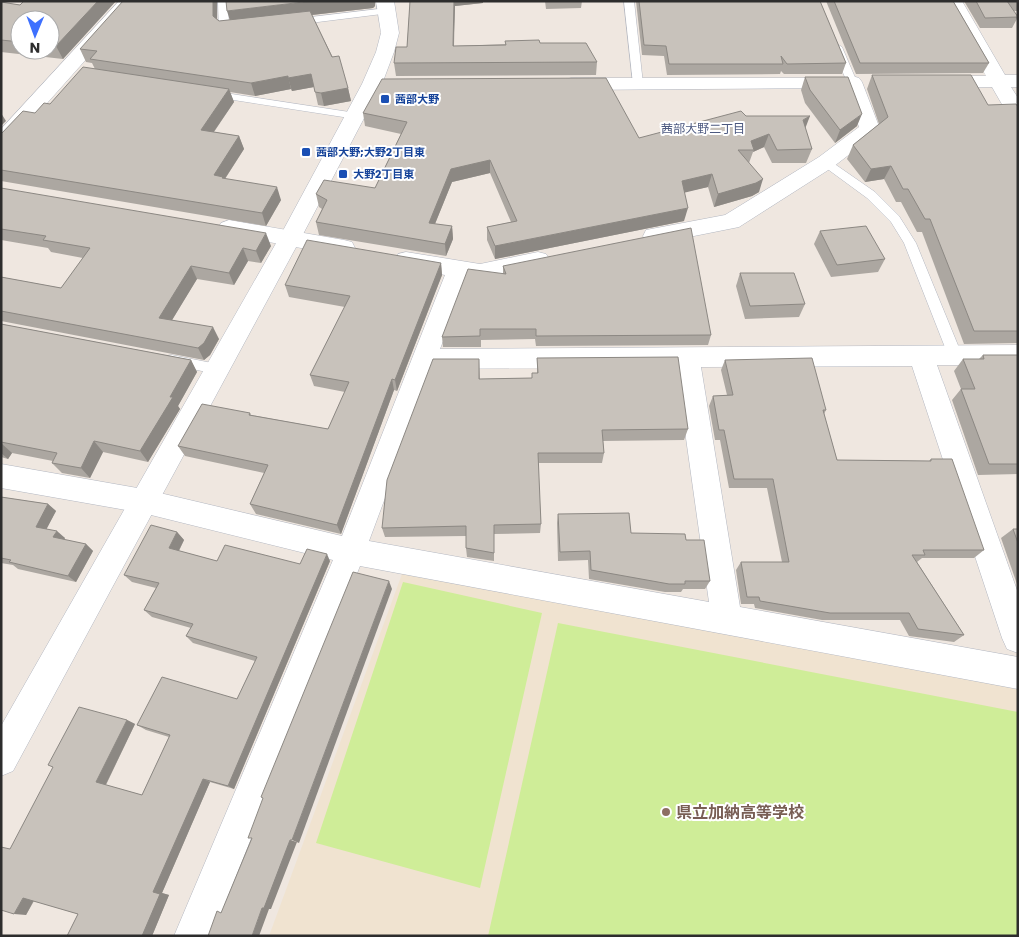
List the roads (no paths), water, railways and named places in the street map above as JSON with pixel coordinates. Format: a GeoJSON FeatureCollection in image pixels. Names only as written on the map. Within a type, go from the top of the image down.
{"type":"FeatureCollection","features":[{"type":"Feature","properties":{"kind":"street"},"geometry":{"type":"LineString","coordinates":[[1,142],[69,73],[129,1]]}},
{"type":"Feature","properties":{"kind":"street"},"geometry":{"type":"LineString","coordinates":[[953,1],[1018,116]]}},
{"type":"Feature","properties":{"kind":"street"},"geometry":{"type":"LineString","coordinates":[[1,759],[356,116],[384,85],[385,52],[390,33],[386,6]]}},
{"type":"Feature","properties":{"kind":"street"},"geometry":{"type":"LineString","coordinates":[[920,82],[1018,81]]}},
{"type":"Feature","properties":{"kind":"street"},"geometry":{"type":"LineString","coordinates":[[551,84],[861,82],[870,129],[826,162],[730,222],[631,241]]}},
{"type":"Feature","properties":{"kind":"street"},"geometry":{"type":"LineString","coordinates":[[213,225],[458,270],[480,272],[556,256]]}},
{"type":"Feature","properties":{"kind":"street"},"geometry":{"type":"LineString","coordinates":[[192,936],[351,551],[458,270]]}},
{"type":"Feature","properties":{"kind":"street"},"geometry":{"type":"LineString","coordinates":[[425,359],[1018,355]]}},
{"type":"Feature","properties":{"kind":"street"},"geometry":{"type":"LineString","coordinates":[[921,356],[1018,638]]}},
{"type":"Feature","properties":{"kind":"street"},"geometry":{"type":"LineString","coordinates":[[687,357],[727,619]]}},
{"type":"Feature","properties":{"kind":"street"},"geometry":{"type":"LineString","coordinates":[[1,476],[143,501],[351,551],[1018,673]]}},
{"type":"Feature","properties":{"kind":"lane"},"geometry":{"type":"LineString","coordinates":[[223,1],[224,29],[244,27]]}},
{"type":"Feature","properties":{"kind":"lane"},"geometry":{"type":"LineString","coordinates":[[629,1],[629,15],[638,84]]}},
{"type":"Feature","properties":{"kind":"lane"},"geometry":{"type":"LineString","coordinates":[[282,23],[386,6]]}},
{"type":"Feature","properties":{"kind":"lane"},"geometry":{"type":"LineString","coordinates":[[835,40],[861,82]]}},
{"type":"Feature","properties":{"kind":"lane"},"geometry":{"type":"LineString","coordinates":[[200,92],[356,116]]}},
{"type":"Feature","properties":{"kind":"lane"},"geometry":{"type":"LineString","coordinates":[[826,162],[872,195],[894,219],[910,243],[955,355]]}},
{"type":"Feature","properties":{"kind":"lane"},"geometry":{"type":"LineString","coordinates":[[161,358],[217,369]]}},
{"type":"Feature","properties":{"kind":"place","name":"茜部大野"},"geometry":{"type":"Point","coordinates":[385,99]}},
{"type":"Feature","properties":{"kind":"place","name":"茜部大野;大野2丁目東"},"geometry":{"type":"Point","coordinates":[306,152]}},
{"type":"Feature","properties":{"kind":"place","name":"大野2丁目東"},"geometry":{"type":"Point","coordinates":[343,174]}},
{"type":"Feature","properties":{"kind":"place","name":"県立加納高等学校"},"geometry":{"type":"Point","coordinates":[666,812]}},
{"type":"Feature","properties":{"kind":"district","name":"茜部大野二丁目"},"geometry":{"type":"Point","coordinates":[703,128]}}]}
